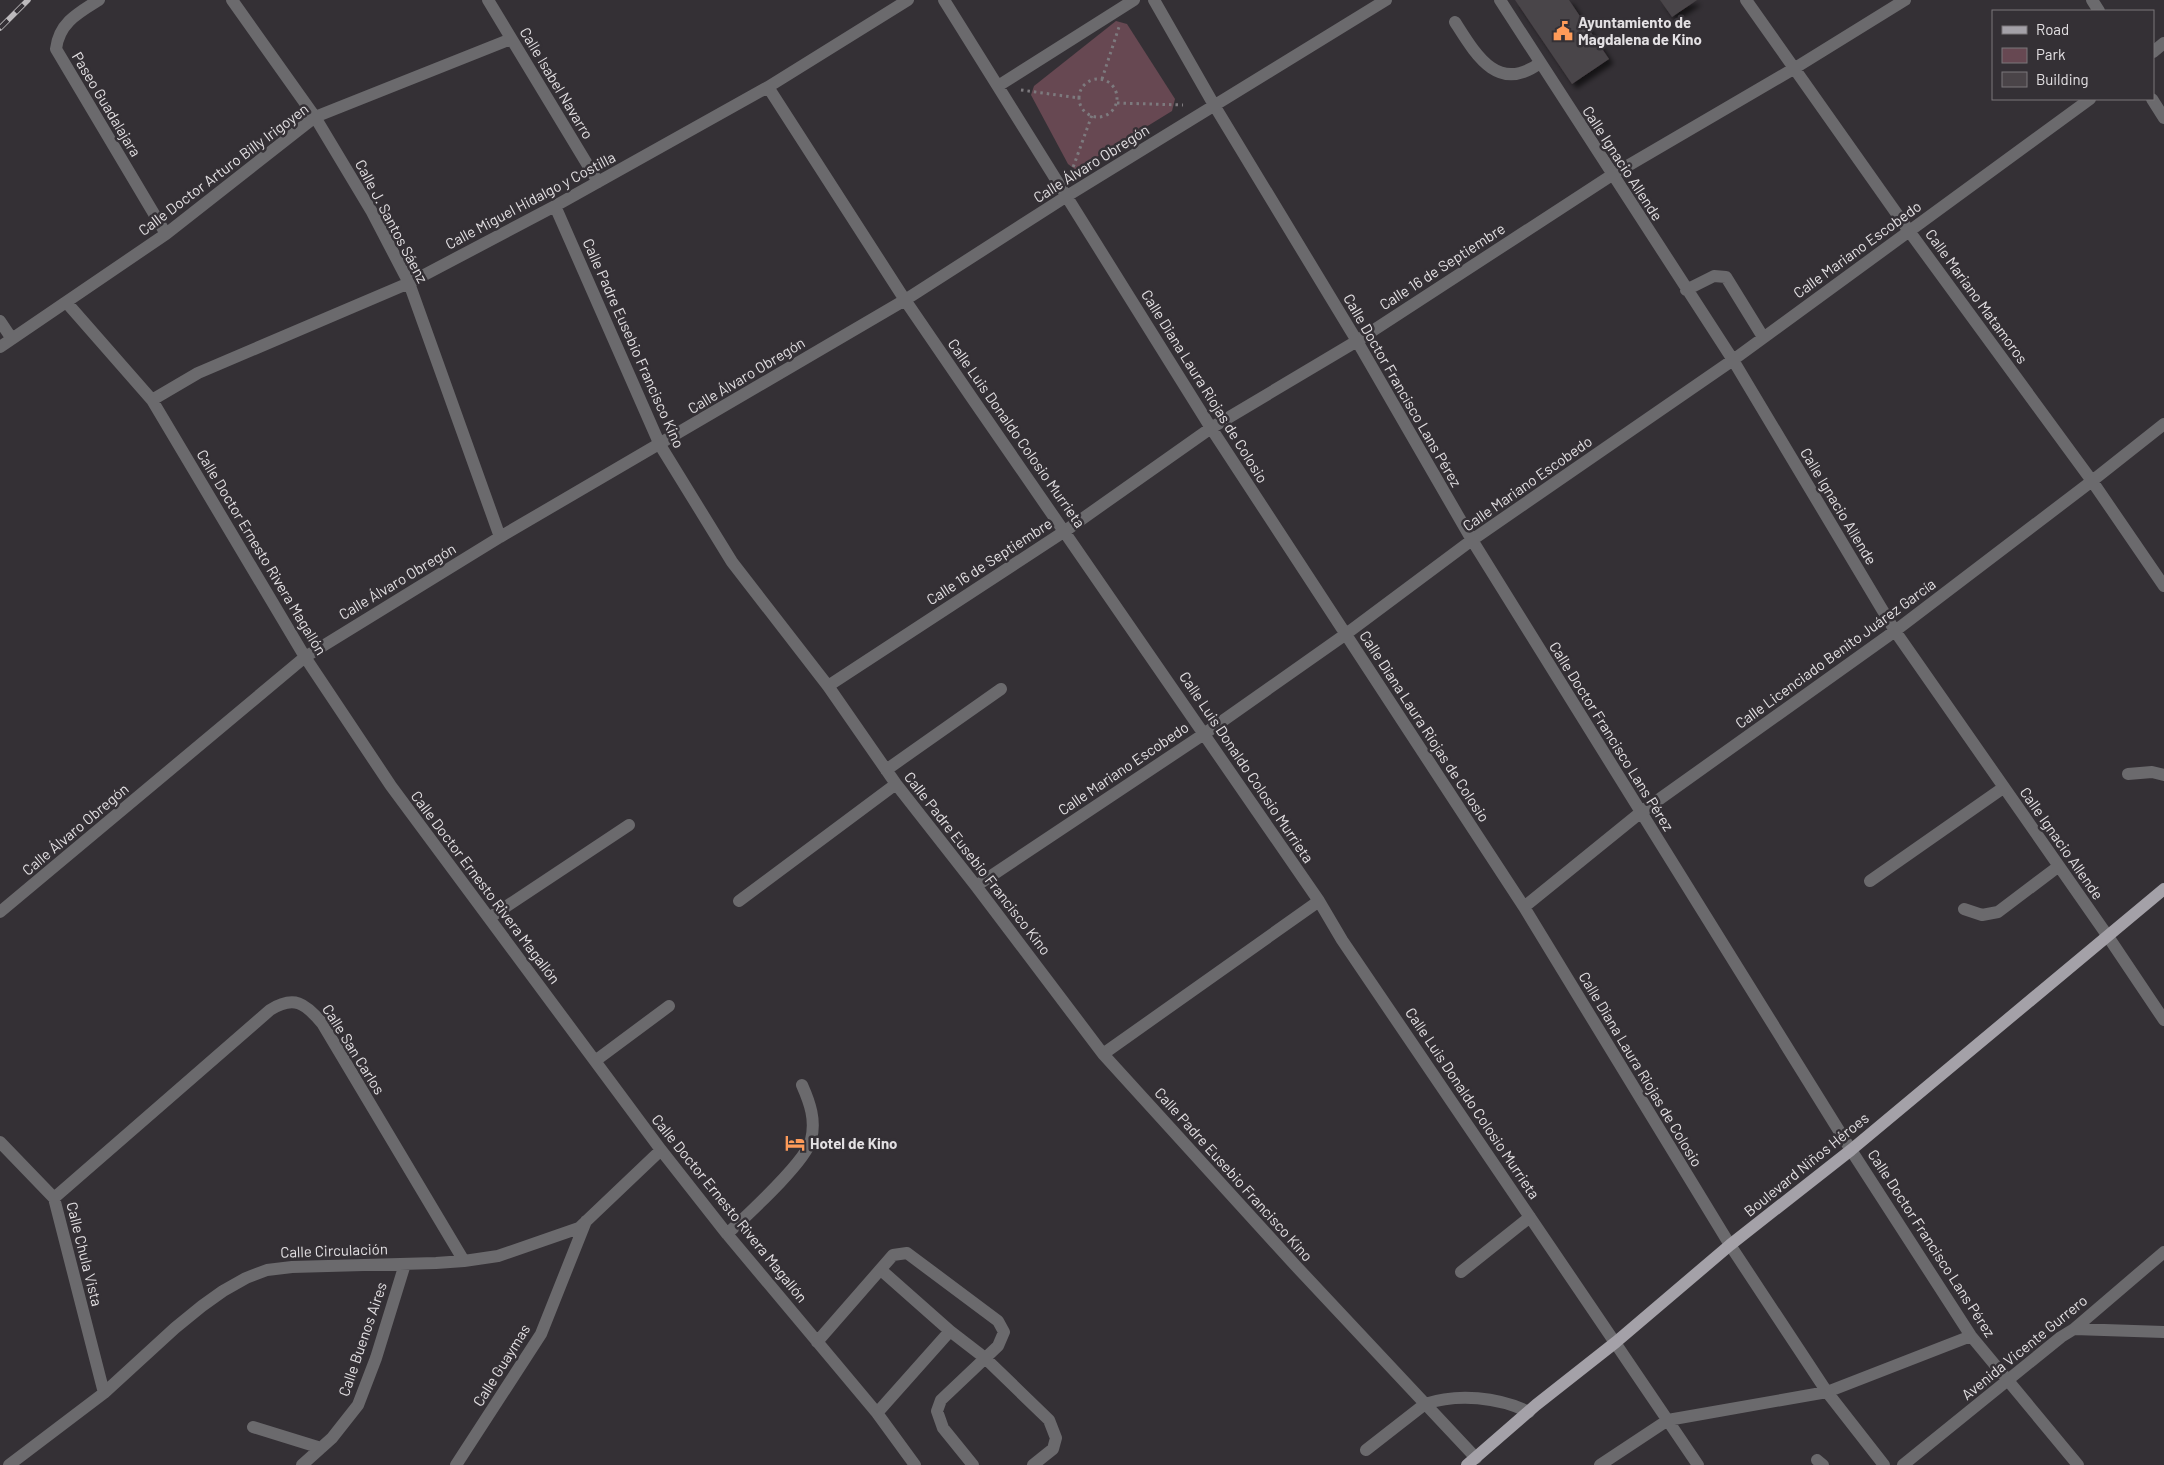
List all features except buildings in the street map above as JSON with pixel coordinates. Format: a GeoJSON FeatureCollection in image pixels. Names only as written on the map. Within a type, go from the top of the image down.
{"type":"FeatureCollection","features":[{"type":"Feature","properties":{"kind":"main road","name":"Boulevard Niños Héroes"},"geometry":{"type":"LineString","coordinates":[[1475,1463],[1529,1412],[1616,1342],[1730,1245],[1851,1150],[2164,888]]}},
{"type":"Feature","properties":{"kind":"street","name":"Paseo Guadalajara"},"geometry":{"type":"LineString","coordinates":[[98,0],[66,23],[58,35],[56,48],[166,234]]}},
{"type":"Feature","properties":{"kind":"street","name":"Calle J. Santos Sáenz"},"geometry":{"type":"LineString","coordinates":[[232,0],[315,117],[372,212],[409,283],[500,537]]}},
{"type":"Feature","properties":{"kind":"street","name":"Calle Isabel Navarro"},"geometry":{"type":"LineString","coordinates":[[488,0],[598,182]]}},
{"type":"Feature","properties":{"kind":"street","name":"Calle Miguel Hidalgo y Costilla"},"geometry":{"type":"LineString","coordinates":[[152,400],[198,373],[409,283],[555,206],[768,88],[908,0]]}},
{"type":"Feature","properties":{"kind":"street","name":"Calle Diana Laura Riojas de Colosio"},"geometry":{"type":"LineString","coordinates":[[944,0],[1210,428],[1524,907],[1730,1245],[1827,1392],[1884,1465]]}},
{"type":"Feature","properties":{"kind":"street"},"geometry":{"type":"LineString","coordinates":[[998,86],[1134,0]]}},
{"type":"Feature","properties":{"kind":"street","name":"Calle Doctor Francisco Lans Pérez"},"geometry":{"type":"LineString","coordinates":[[1154,0],[1214,105],[1357,341],[1472,540],[1851,1150],[1971,1336],[2078,1465]]}},
{"type":"Feature","properties":{"kind":"street","name":"Calle Álvaro Obregón"},"geometry":{"type":"LineString","coordinates":[[0,912],[305,656],[500,537],[905,300],[1067,196],[1386,0]]}},
{"type":"Feature","properties":{"kind":"street","name":"Calle Ignacio Allende"},"geometry":{"type":"LineString","coordinates":[[1500,0],[1733,360],[1895,631],[2164,1020]]}},
{"type":"Feature","properties":{"kind":"street","name":"Calle Mariano Matamoros"},"geometry":{"type":"LineString","coordinates":[[1746,0],[1909,231],[2092,481],[2164,586]]}},
{"type":"Feature","properties":{"kind":"street","name":"Calle 16 de Septiembre"},"geometry":{"type":"LineString","coordinates":[[828,686],[1065,531],[1210,428],[1357,341],[1612,175],[1795,68],[1904,0]]}},
{"type":"Feature","properties":{"kind":"street"},"geometry":{"type":"LineString","coordinates":[[1455,22],[1475,54],[1500,74],[1515,75],[1529,71],[1540,63]]}},
{"type":"Feature","properties":{"kind":"street","name":"Calle Doctor Arturo Billy Irigoyen"},"geometry":{"type":"LineString","coordinates":[[0,347],[166,234],[315,117],[511,39]]}},
{"type":"Feature","properties":{"kind":"street"},"geometry":{"type":"LineString","coordinates":[[2154,51],[2164,43]]}},
{"type":"Feature","properties":{"kind":"street","name":"Calle Luis Donaldo Colosio Murrieta"},"geometry":{"type":"LineString","coordinates":[[768,88],[905,300],[1319,901],[1342,940],[1698,1465]]}},
{"type":"Feature","properties":{"kind":"street","name":"Calle Mariano Escobedo"},"geometry":{"type":"LineString","coordinates":[[976,886],[1204,734],[1346,634],[1472,540],[1733,360],[2089,100]]}},
{"type":"Feature","properties":{"kind":"street"},"geometry":{"type":"LineString","coordinates":[[2153,100],[2164,118]]}},
{"type":"Feature","properties":{"kind":"street","name":"Calle Padre Eusebio Francisco Kino"},"geometry":{"type":"LineString","coordinates":[[555,206],[660,445],[732,562],[828,686],[896,784],[1103,1054],[1295,1265],[1426,1404],[1475,1463]]}},
{"type":"Feature","properties":{"kind":"street"},"geometry":{"type":"LineString","coordinates":[[1686,290],[1714,276],[1726,277],[1763,337]]}},
{"type":"Feature","properties":{"kind":"street","name":"Calle Doctor Ernesto Rivera Magallón"},"geometry":{"type":"LineString","coordinates":[[67,302],[152,400],[305,656],[391,786],[661,1150],[727,1234],[877,1413],[914,1465]]}},
{"type":"Feature","properties":{"kind":"street"},"geometry":{"type":"LineString","coordinates":[[0,321],[12,339]]}},
{"type":"Feature","properties":{"kind":"street","name":"Calle Licenciado Benito Juárez García"},"geometry":{"type":"LineString","coordinates":[[1524,907],[1640,813],[1895,631],[2164,424]]}},
{"type":"Feature","properties":{"kind":"street"},"geometry":{"type":"LineString","coordinates":[[886,770],[1001,689]]}},
{"type":"Feature","properties":{"kind":"street"},"geometry":{"type":"LineString","coordinates":[[2128,774],[2152,772],[2164,775]]}},
{"type":"Feature","properties":{"kind":"street"},"geometry":{"type":"LineString","coordinates":[[738,901],[896,784]]}},
{"type":"Feature","properties":{"kind":"street"},"geometry":{"type":"LineString","coordinates":[[1870,881],[2003,788]]}},
{"type":"Feature","properties":{"kind":"street"},"geometry":{"type":"LineString","coordinates":[[489,918],[629,825]]}},
{"type":"Feature","properties":{"kind":"street"},"geometry":{"type":"LineString","coordinates":[[1964,909],[1982,915],[1998,912],[2059,866]]}},
{"type":"Feature","properties":{"kind":"street"},"geometry":{"type":"LineString","coordinates":[[1103,1054],[1319,901]]}},
{"type":"Feature","properties":{"kind":"street","name":"Calle San Carlos"},"geometry":{"type":"LineString","coordinates":[[54,1198],[270,1010],[281,1003],[294,1001],[310,1008],[322,1023],[464,1262]]}},
{"type":"Feature","properties":{"kind":"street"},"geometry":{"type":"LineString","coordinates":[[595,1061],[669,1006]]}},
{"type":"Feature","properties":{"kind":"street"},"geometry":{"type":"LineString","coordinates":[[727,1234],[802,1157],[811,1142],[812,1108],[802,1085]]}},
{"type":"Feature","properties":{"kind":"street","name":"Calle Chula Vista"},"geometry":{"type":"LineString","coordinates":[[0,1142],[54,1198],[104,1394]]}},
{"type":"Feature","properties":{"kind":"street","name":"Calle Circulación"},"geometry":{"type":"LineString","coordinates":[[9,1465],[104,1394],[182,1322],[223,1290],[246,1278],[267,1270],[292,1267],[464,1262],[498,1256],[579,1228],[661,1150]]}},
{"type":"Feature","properties":{"kind":"street"},"geometry":{"type":"LineString","coordinates":[[1460,1272],[1530,1217]]}},
{"type":"Feature","properties":{"kind":"street","name":"Calle Guaymas"},"geometry":{"type":"LineString","coordinates":[[456,1465],[541,1334],[586,1221]]}},
{"type":"Feature","properties":{"kind":"street","name":"Avenida Vicente Gurrero"},"geometry":{"type":"LineString","coordinates":[[1902,1465],[2074,1329],[2164,1252]]}},
{"type":"Feature","properties":{"kind":"street"},"geometry":{"type":"LineString","coordinates":[[817,1342],[893,1255],[907,1254],[998,1321],[1004,1332],[998,1346],[941,1400],[937,1411],[944,1428],[973,1465]]}},
{"type":"Feature","properties":{"kind":"street","name":"Calle Buenos Aires"},"geometry":{"type":"LineString","coordinates":[[302,1465],[345,1423],[358,1405],[376,1358],[405,1264]]}},
{"type":"Feature","properties":{"kind":"street"},"geometry":{"type":"LineString","coordinates":[[881,1270],[950,1331],[985,1358],[1049,1420],[1056,1438],[1053,1449],[1033,1465]]}},
{"type":"Feature","properties":{"kind":"street"},"geometry":{"type":"LineString","coordinates":[[2074,1329],[2164,1332]]}},
{"type":"Feature","properties":{"kind":"street"},"geometry":{"type":"LineString","coordinates":[[877,1413],[950,1331]]}},
{"type":"Feature","properties":{"kind":"street"},"geometry":{"type":"LineString","coordinates":[[1600,1465],[1668,1420],[1827,1392],[1971,1336]]}},
{"type":"Feature","properties":{"kind":"street"},"geometry":{"type":"LineString","coordinates":[[1366,1450],[1426,1404],[1435,1401],[1467,1398],[1514,1404],[1529,1412]]}},
{"type":"Feature","properties":{"kind":"street"},"geometry":{"type":"LineString","coordinates":[[253,1428],[321,1448]]}},
{"type":"Feature","properties":{"kind":"path"},"geometry":{"type":"LineString","coordinates":[[1102,79],[1121,22]]}},
{"type":"Feature","properties":{"kind":"path"},"geometry":{"type":"LineString","coordinates":[[1102,79],[1112,84],[1116,90],[1117,103],[1108,114],[1101,116],[1092,115],[1084,110],[1079,98],[1084,85],[1091,80],[1102,79]]}},
{"type":"Feature","properties":{"kind":"path"},"geometry":{"type":"LineString","coordinates":[[998,86],[1079,98]]}},
{"type":"Feature","properties":{"kind":"path"},"geometry":{"type":"LineString","coordinates":[[1117,103],[1174,106],[1214,105]]}},
{"type":"Feature","properties":{"kind":"path"},"geometry":{"type":"LineString","coordinates":[[1067,196],[1072,167],[1092,115]]}},
{"type":"Feature","properties":{"kind":"green space"},"geometry":{"type":"Polygon","coordinates":[[[1116,21],[1127,24],[1175,99],[1172,111],[1076,170],[1068,164],[1031,95],[1034,86],[1116,21]]]}},
{"type":"Feature","properties":{"kind":"railway"},"geometry":{"type":"LineString","coordinates":[[0,28],[28,0]]}},
{"type":"Feature","properties":{"kind":"place","name":"Ayuntamiento de Magdalena de Kino"},"geometry":{"type":"Point","coordinates":[1563,31]}},
{"type":"Feature","properties":{"kind":"place","name":"Hotel de Kino"},"geometry":{"type":"Point","coordinates":[795,1143]}}]}
